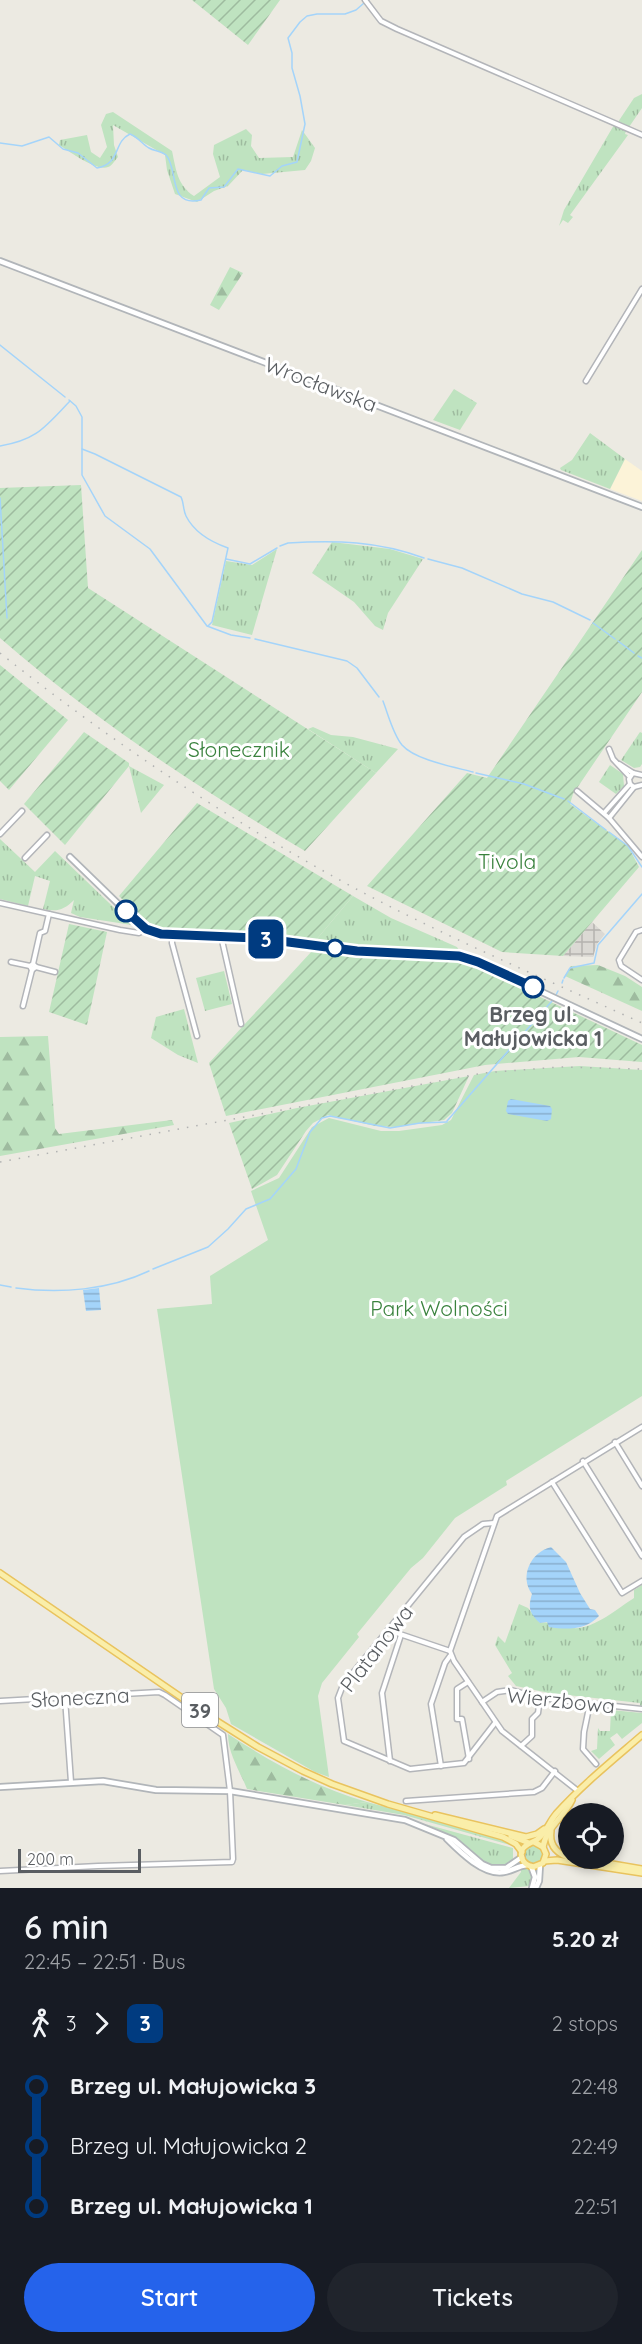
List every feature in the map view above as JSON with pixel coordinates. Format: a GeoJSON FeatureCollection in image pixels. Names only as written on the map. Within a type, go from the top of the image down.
{"type":"FeatureCollection","features":[{"type":"Feature","properties":{"kind":"main road","name":"39"},"geometry":{"type":"LineString","coordinates":[[0,1574],[204,1713],[258,1747],[332,1785],[417,1813],[503,1837],[516,1844],[529,1866]]}},
{"type":"Feature","properties":{"kind":"main road"},"geometry":{"type":"LineString","coordinates":[[522,1854],[565,1813],[579,1792],[642,1735]]}},
{"type":"Feature","properties":{"kind":"main road","name":"39"},"geometry":{"type":"LineString","coordinates":[[417,1813],[500,1831],[544,1849]]}},
{"type":"Feature","properties":{"kind":"main road"},"geometry":{"type":"LineString","coordinates":[[500,1831],[530,1836],[549,1827]]}},
{"type":"Feature","properties":{"kind":"main road"},"geometry":{"type":"LineString","coordinates":[[542,1863],[549,1827]]}},
{"type":"Feature","properties":{"kind":"main road"},"geometry":{"type":"LineString","coordinates":[[549,1827],[552,1845],[558,1853]]}},
{"type":"Feature","properties":{"kind":"main road"},"geometry":{"type":"LineString","coordinates":[[544,1849],[551,1855],[558,1856]]}},
{"type":"Feature","properties":{"kind":"main road"},"geometry":{"type":"LineString","coordinates":[[529,1866],[571,1862],[642,1871]]}},
{"type":"Feature","properties":{"kind":"main road"},"geometry":{"type":"LineString","coordinates":[[624,1867],[642,1871]]}},
{"type":"Feature","properties":{"kind":"street"},"geometry":{"type":"LineString","coordinates":[[365,0],[381,21],[398,30],[642,135]]}},
{"type":"Feature","properties":{"kind":"street","name":"Wrocławska"},"geometry":{"type":"LineString","coordinates":[[0,261],[642,507]]}},
{"type":"Feature","properties":{"kind":"street"},"geometry":{"type":"LineString","coordinates":[[585,381],[642,289]]}},
{"type":"Feature","properties":{"kind":"street"},"geometry":{"type":"LineString","coordinates":[[609,749],[611,756],[618,764],[636,774]]}},
{"type":"Feature","properties":{"kind":"street"},"geometry":{"type":"LineString","coordinates":[[609,818],[642,768]]}},
{"type":"Feature","properties":{"kind":"street"},"geometry":{"type":"LineString","coordinates":[[604,813],[632,786],[642,785]]}},
{"type":"Feature","properties":{"kind":"street"},"geometry":{"type":"LineString","coordinates":[[577,791],[604,813],[642,856]]}},
{"type":"Feature","properties":{"kind":"street"},"geometry":{"type":"LineString","coordinates":[[0,834],[22,811]]}},
{"type":"Feature","properties":{"kind":"street"},"geometry":{"type":"LineString","coordinates":[[25,858],[47,835]]}},
{"type":"Feature","properties":{"kind":"street"},"geometry":{"type":"LineString","coordinates":[[70,857],[146,929],[157,933],[258,938],[357,951],[466,957],[642,1039]]}},
{"type":"Feature","properties":{"kind":"street"},"geometry":{"type":"LineString","coordinates":[[0,903],[89,924],[140,933],[146,929]]}},
{"type":"Feature","properties":{"kind":"street"},"geometry":{"type":"LineString","coordinates":[[24,1006],[40,933],[45,931],[49,914]]}},
{"type":"Feature","properties":{"kind":"street"},"geometry":{"type":"LineString","coordinates":[[642,930],[636,932],[619,960],[621,966],[642,980]]}},
{"type":"Feature","properties":{"kind":"street"},"geometry":{"type":"LineString","coordinates":[[172,935],[172,943],[197,1036]]}},
{"type":"Feature","properties":{"kind":"street"},"geometry":{"type":"LineString","coordinates":[[221,936],[241,1024]]}},
{"type":"Feature","properties":{"kind":"street"},"geometry":{"type":"LineString","coordinates":[[11,962],[55,972]]}},
{"type":"Feature","properties":{"kind":"street"},"geometry":{"type":"LineString","coordinates":[[441,1767],[431,1704],[494,1523],[500,1513],[642,1427]]}},
{"type":"Feature","properties":{"kind":"street"},"geometry":{"type":"LineString","coordinates":[[615,1442],[642,1486]]}},
{"type":"Feature","properties":{"kind":"street"},"geometry":{"type":"LineString","coordinates":[[583,1461],[642,1556]]}},
{"type":"Feature","properties":{"kind":"street"},"geometry":{"type":"LineString","coordinates":[[552,1482],[622,1593],[642,1581]]}},
{"type":"Feature","properties":{"kind":"street","name":"Platanowa"},"geometry":{"type":"LineString","coordinates":[[469,1759],[461,1764],[410,1769],[345,1741],[338,1698],[341,1688],[464,1537],[483,1524],[494,1523]]}},
{"type":"Feature","properties":{"kind":"street"},"geometry":{"type":"LineString","coordinates":[[388,1630],[450,1653],[495,1723],[579,1792]]}},
{"type":"Feature","properties":{"kind":"street"},"geometry":{"type":"LineString","coordinates":[[390,1761],[382,1693],[401,1635]]}},
{"type":"Feature","properties":{"kind":"street"},"geometry":{"type":"LineString","coordinates":[[468,1682],[457,1689],[458,1719],[462,1719],[469,1759]]}},
{"type":"Feature","properties":{"kind":"street","name":"Wierzbowa"},"geometry":{"type":"LineString","coordinates":[[482,1702],[502,1691],[511,1690],[540,1698],[642,1709]]}},
{"type":"Feature","properties":{"kind":"street","name":"Słoneczna"},"geometry":{"type":"LineString","coordinates":[[0,1701],[159,1692],[223,1735],[230,1791]]}},
{"type":"Feature","properties":{"kind":"street"},"geometry":{"type":"LineString","coordinates":[[65,1698],[71,1782]]}},
{"type":"Feature","properties":{"kind":"street"},"geometry":{"type":"LineString","coordinates":[[521,1746],[532,1736],[532,1719],[538,1713],[540,1698]]}},
{"type":"Feature","properties":{"kind":"street"},"geometry":{"type":"LineString","coordinates":[[590,1703],[583,1749],[596,1764]]}},
{"type":"Feature","properties":{"kind":"street"},"geometry":{"type":"LineString","coordinates":[[469,1759],[495,1723]]}},
{"type":"Feature","properties":{"kind":"street"},"geometry":{"type":"LineString","coordinates":[[406,1801],[534,1792],[542,1788],[555,1771]]}},
{"type":"Feature","properties":{"kind":"street"},"geometry":{"type":"LineString","coordinates":[[0,1787],[114,1781],[156,1790],[230,1791],[405,1820],[458,1843],[482,1864],[491,1868],[506,1868],[522,1854]]}},
{"type":"Feature","properties":{"kind":"street"},"geometry":{"type":"LineString","coordinates":[[0,1871],[108,1865],[232,1862],[230,1791]]}},
{"type":"Feature","properties":{"kind":"street"},"geometry":{"type":"LineString","coordinates":[[445,1837],[479,1867],[487,1871],[505,1872],[529,1866],[535,1877],[531,1888]]}},
{"type":"Feature","properties":{"kind":"street"},"geometry":{"type":"LineString","coordinates":[[536,1888],[542,1863]]}},
{"type":"Feature","properties":{"kind":"shaded area"},"geometry":{"type":"Polygon","coordinates":[[[625,459],[642,471],[642,501],[610,489],[625,459]]]}},
{"type":"Feature","properties":{"kind":"shaded area"},"geometry":{"type":"Polygon","coordinates":[[[592,922],[605,934],[597,944],[593,957],[563,956],[592,922]]]}},
{"type":"Feature","properties":{"kind":"green space"},"geometry":{"type":"Polygon","coordinates":[[[192,0],[280,0],[248,45],[192,0]]]}},
{"type":"Feature","properties":{"kind":"green space"},"geometry":{"type":"Polygon","coordinates":[[[642,94],[642,108],[629,127],[618,122],[634,98],[642,94]]]}},
{"type":"Feature","properties":{"kind":"green space"},"geometry":{"type":"Polygon","coordinates":[[[113,112],[172,151],[181,182],[194,196],[220,177],[213,154],[214,145],[246,129],[252,135],[251,146],[259,158],[293,157],[302,130],[315,148],[305,170],[262,174],[243,170],[228,186],[214,191],[197,202],[175,194],[165,155],[113,125],[114,145],[118,157],[108,167],[97,167],[90,164],[59,145],[60,140],[87,135],[91,152],[100,158],[107,147],[101,125],[106,114],[113,112]]]}},
{"type":"Feature","properties":{"kind":"green space"},"geometry":{"type":"Polygon","coordinates":[[[614,125],[626,131],[625,134],[628,135],[570,215],[573,217],[568,223],[563,220],[559,226],[564,210],[614,125]]]}},
{"type":"Feature","properties":{"kind":"green space"},"geometry":{"type":"Polygon","coordinates":[[[230,267],[243,273],[219,310],[210,305],[230,267]]]}},
{"type":"Feature","properties":{"kind":"green space"},"geometry":{"type":"Polygon","coordinates":[[[454,389],[477,403],[460,430],[433,420],[454,389]]]}},
{"type":"Feature","properties":{"kind":"green space"},"geometry":{"type":"Polygon","coordinates":[[[590,433],[625,459],[610,489],[560,468],[572,460],[590,433]]]}},
{"type":"Feature","properties":{"kind":"green space","name":"Słonecznik"},"geometry":{"type":"Polygon","coordinates":[[[81,485],[88,588],[376,773],[305,851],[148,752],[73,697],[0,638],[0,488],[81,485]]]}},
{"type":"Feature","properties":{"kind":"green space"},"geometry":{"type":"Polygon","coordinates":[[[332,542],[390,549],[423,559],[388,613],[383,630],[375,626],[354,602],[312,573],[332,542]]]}},
{"type":"Feature","properties":{"kind":"green space"},"geometry":{"type":"Polygon","coordinates":[[[277,549],[252,635],[212,625],[226,561],[252,565],[277,549]]]}},
{"type":"Feature","properties":{"kind":"green space","name":"Tivola"},"geometry":{"type":"Polygon","coordinates":[[[642,550],[642,692],[573,794],[570,804],[628,846],[639,867],[563,956],[502,952],[367,886],[467,773],[487,778],[642,550]]]}},
{"type":"Feature","properties":{"kind":"green space"},"geometry":{"type":"Polygon","coordinates":[[[0,665],[68,720],[9,790],[0,781],[0,665]]]}},
{"type":"Feature","properties":{"kind":"green space"},"geometry":{"type":"Polygon","coordinates":[[[313,727],[331,735],[353,737],[398,749],[376,773],[308,729],[313,727]]]}},
{"type":"Feature","properties":{"kind":"green space"},"geometry":{"type":"Polygon","coordinates":[[[84,732],[129,763],[129,766],[65,845],[24,804],[84,732]]]}},
{"type":"Feature","properties":{"kind":"green space"},"geometry":{"type":"Polygon","coordinates":[[[640,732],[642,733],[642,764],[634,768],[621,760],[640,732]]]}},
{"type":"Feature","properties":{"kind":"green space"},"geometry":{"type":"Polygon","coordinates":[[[610,765],[623,774],[624,786],[616,794],[599,782],[610,765]]]}},
{"type":"Feature","properties":{"kind":"green space"},"geometry":{"type":"Polygon","coordinates":[[[129,766],[164,785],[141,813],[129,766]]]}},
{"type":"Feature","properties":{"kind":"green space"},"geometry":{"type":"Polygon","coordinates":[[[197,803],[353,896],[316,940],[223,932],[164,931],[148,925],[119,896],[197,803]]]}},
{"type":"Feature","properties":{"kind":"green space"},"geometry":{"type":"Polygon","coordinates":[[[0,839],[35,872],[55,851],[132,925],[80,917],[71,913],[74,900],[60,909],[43,909],[50,881],[35,876],[28,906],[0,899],[0,839]]]}},
{"type":"Feature","properties":{"kind":"green space"},"geometry":{"type":"Polygon","coordinates":[[[353,896],[391,918],[457,947],[460,952],[367,947],[316,940],[353,896]]]}},
{"type":"Feature","properties":{"kind":"green space"},"geometry":{"type":"Polygon","coordinates":[[[69,924],[107,932],[87,1025],[49,1012],[69,924]]]}},
{"type":"Feature","properties":{"kind":"green space"},"geometry":{"type":"Polygon","coordinates":[[[312,951],[464,961],[642,1045],[642,1062],[579,1057],[485,1065],[226,1116],[209,1063],[312,951]]]}},
{"type":"Feature","properties":{"kind":"green space"},"geometry":{"type":"Polygon","coordinates":[[[598,965],[625,976],[642,987],[642,1011],[565,976],[571,966],[598,965]]]}},
{"type":"Feature","properties":{"kind":"green space"},"geometry":{"type":"Polygon","coordinates":[[[224,971],[232,1004],[205,1011],[196,978],[224,971]]]}},
{"type":"Feature","properties":{"kind":"green space"},"geometry":{"type":"Polygon","coordinates":[[[184,1009],[198,1063],[178,1055],[151,1038],[156,1017],[184,1009]]]}},
{"type":"Feature","properties":{"kind":"green space"},"geometry":{"type":"Polygon","coordinates":[[[48,1036],[55,1128],[59,1134],[172,1120],[174,1125],[0,1156],[0,1037],[48,1036]]]}},
{"type":"Feature","properties":{"kind":"green space","name":"Park Wolności"},"geometry":{"type":"Polygon","coordinates":[[[580,1066],[642,1070],[642,1396],[506,1481],[507,1485],[455,1518],[423,1558],[411,1568],[357,1634],[359,1637],[322,1683],[318,1696],[329,1777],[315,1772],[231,1724],[226,1708],[214,1689],[157,1309],[212,1304],[210,1276],[268,1240],[251,1191],[279,1178],[312,1127],[329,1118],[381,1131],[442,1125],[451,1120],[474,1075],[495,1071],[580,1066]]]}},
{"type":"Feature","properties":{"kind":"green space"},"geometry":{"type":"Polygon","coordinates":[[[469,1076],[452,1113],[444,1120],[396,1127],[375,1126],[328,1115],[313,1123],[306,1131],[277,1175],[252,1189],[229,1123],[469,1076]]]}},
{"type":"Feature","properties":{"kind":"green space"},"geometry":{"type":"Polygon","coordinates":[[[642,1585],[642,1707],[640,1703],[549,1693],[516,1686],[508,1676],[512,1673],[495,1645],[498,1636],[505,1643],[519,1604],[528,1608],[540,1623],[581,1628],[605,1618],[634,1598],[634,1590],[642,1585]]]}},
{"type":"Feature","properties":{"kind":"green space"},"geometry":{"type":"Polygon","coordinates":[[[611,1710],[642,1713],[642,1723],[622,1739],[617,1733],[610,1738],[615,1745],[599,1759],[591,1751],[597,1749],[598,1728],[600,1731],[610,1731],[611,1710]]]}},
{"type":"Feature","properties":{"kind":"green space"},"geometry":{"type":"Polygon","coordinates":[[[228,1734],[295,1773],[367,1802],[345,1805],[247,1789],[232,1755],[228,1734]]]}},
{"type":"Feature","properties":{"kind":"green space"},"geometry":{"type":"Polygon","coordinates":[[[367,1802],[501,1838],[513,1844],[404,1815],[345,1805],[367,1802]]]}},
{"type":"Feature","properties":{"kind":"green space"},"geometry":{"type":"Polygon","coordinates":[[[425,1824],[513,1848],[513,1862],[505,1865],[490,1865],[456,1839],[425,1824]]]}},
{"type":"Feature","properties":{"kind":"green space"},"geometry":{"type":"Polygon","coordinates":[[[533,1846],[539,1849],[542,1855],[539,1861],[533,1864],[527,1861],[524,1855],[527,1849],[533,1846]]]}},
{"type":"Feature","properties":{"kind":"green space"},"geometry":{"type":"Polygon","coordinates":[[[521,1868],[530,1869],[533,1878],[530,1886],[509,1888],[521,1872],[521,1868]]]}},
{"type":"Feature","properties":{"kind":"water"},"geometry":{"type":"Polygon","coordinates":[[[511,1099],[550,1106],[551,1119],[547,1121],[508,1114],[506,1111],[508,1101],[511,1099]]]}},
{"type":"Feature","properties":{"kind":"water"},"geometry":{"type":"Polygon","coordinates":[[[99,1288],[101,1310],[86,1311],[83,1290],[99,1288]]]}},
{"type":"Feature","properties":{"kind":"water"},"geometry":{"type":"Polygon","coordinates":[[[551,1547],[566,1562],[580,1593],[590,1609],[595,1610],[599,1616],[594,1621],[582,1626],[563,1629],[549,1627],[547,1622],[540,1623],[532,1613],[530,1603],[532,1594],[527,1580],[529,1566],[538,1554],[551,1547]]]}},
{"type":"Feature","properties":{"kind":"waterway"},"geometry":{"type":"LineString","coordinates":[[0,143],[22,146],[49,137],[63,149],[78,153],[97,168],[105,166],[114,158],[121,142],[130,134],[149,148],[166,155],[170,161],[178,193],[190,201],[201,200],[209,188],[224,187],[238,169],[270,176],[282,166],[297,162],[305,124],[292,68],[292,53],[288,38],[307,16],[345,14],[356,10],[364,3]]}},
{"type":"Feature","properties":{"kind":"waterway"},"geometry":{"type":"LineString","coordinates":[[0,345],[65,397]]}},
{"type":"Feature","properties":{"kind":"waterway"},"geometry":{"type":"LineString","coordinates":[[69,400],[76,406],[82,417],[82,475],[105,516],[150,549],[207,626],[231,635],[250,638]]}},
{"type":"Feature","properties":{"kind":"waterway"},"geometry":{"type":"LineString","coordinates":[[0,446],[23,440],[40,431],[70,401]]}},
{"type":"Feature","properties":{"kind":"waterway"},"geometry":{"type":"LineString","coordinates":[[82,449],[181,497],[186,516],[198,532],[228,548],[212,622],[208,626]]}},
{"type":"Feature","properties":{"kind":"waterway"},"geometry":{"type":"LineString","coordinates":[[0,498],[7,618]]}},
{"type":"Feature","properties":{"kind":"waterway"},"geometry":{"type":"LineString","coordinates":[[280,546],[306,542],[357,543],[390,548],[424,558]]}},
{"type":"Feature","properties":{"kind":"waterway"},"geometry":{"type":"LineString","coordinates":[[226,559],[250,564],[277,548]]}},
{"type":"Feature","properties":{"kind":"waterway"},"geometry":{"type":"LineString","coordinates":[[428,559],[462,568],[522,594],[553,602],[590,620]]}},
{"type":"Feature","properties":{"kind":"waterway"},"geometry":{"type":"LineString","coordinates":[[593,623],[615,639]]}},
{"type":"Feature","properties":{"kind":"waterway"},"geometry":{"type":"LineString","coordinates":[[255,639],[347,661],[357,668],[379,697]]}},
{"type":"Feature","properties":{"kind":"waterway"},"geometry":{"type":"LineString","coordinates":[[618,641],[634,653]]}},
{"type":"Feature","properties":{"kind":"waterway"},"geometry":{"type":"LineString","coordinates":[[638,656],[642,658]]}},
{"type":"Feature","properties":{"kind":"waterway"},"geometry":{"type":"LineString","coordinates":[[383,701],[396,735],[408,750],[435,762],[473,772]]}},
{"type":"Feature","properties":{"kind":"waterway"},"geometry":{"type":"LineString","coordinates":[[476,773],[524,784],[564,799]]}},
{"type":"Feature","properties":{"kind":"waterway"},"geometry":{"type":"LineString","coordinates":[[568,801],[606,830]]}},
{"type":"Feature","properties":{"kind":"waterway"},"geometry":{"type":"LineString","coordinates":[[609,832],[628,846],[642,867]]}},
{"type":"Feature","properties":{"kind":"waterway"},"geometry":{"type":"LineString","coordinates":[[564,978],[570,968],[594,963],[598,945],[642,894]]}},
{"type":"Feature","properties":{"kind":"waterway"},"geometry":{"type":"LineString","coordinates":[[556,995],[558,991]]}},
{"type":"Feature","properties":{"kind":"waterway"},"geometry":{"type":"LineString","coordinates":[[447,1121],[552,1001]]}},
{"type":"Feature","properties":{"kind":"waterway"},"geometry":{"type":"LineString","coordinates":[[153,1269],[208,1247],[246,1209],[270,1199],[296,1169],[310,1132],[322,1118],[330,1116],[390,1128],[420,1123],[447,1122]]}},
{"type":"Feature","properties":{"kind":"waterway"},"geometry":{"type":"LineString","coordinates":[[16,1288],[50,1291],[84,1289],[118,1283],[149,1271]]}},
{"type":"Feature","properties":{"kind":"waterway"},"geometry":{"type":"LineString","coordinates":[[0,1285],[11,1287]]}},
{"type":"Feature","properties":{"kind":"railway"},"geometry":{"type":"LineString","coordinates":[[0,653],[125,747],[256,832],[301,858],[420,921],[642,1023]]}},
{"type":"Feature","properties":{"kind":"railway"},"geometry":{"type":"LineString","coordinates":[[0,1162],[483,1073],[560,1067],[642,1069]]}},
{"type":"Feature","properties":{"kind":"bus line","name":"3"},"geometry":{"type":"LineString","coordinates":[[126,911],[146,929],[161,934],[258,938],[357,951],[466,957],[533,987]]}},
{"type":"Feature","properties":{"kind":"place","name":"Brzeg ul. Małujowicka 1"},"geometry":{"type":"Point","coordinates":[533,987]}}]}
